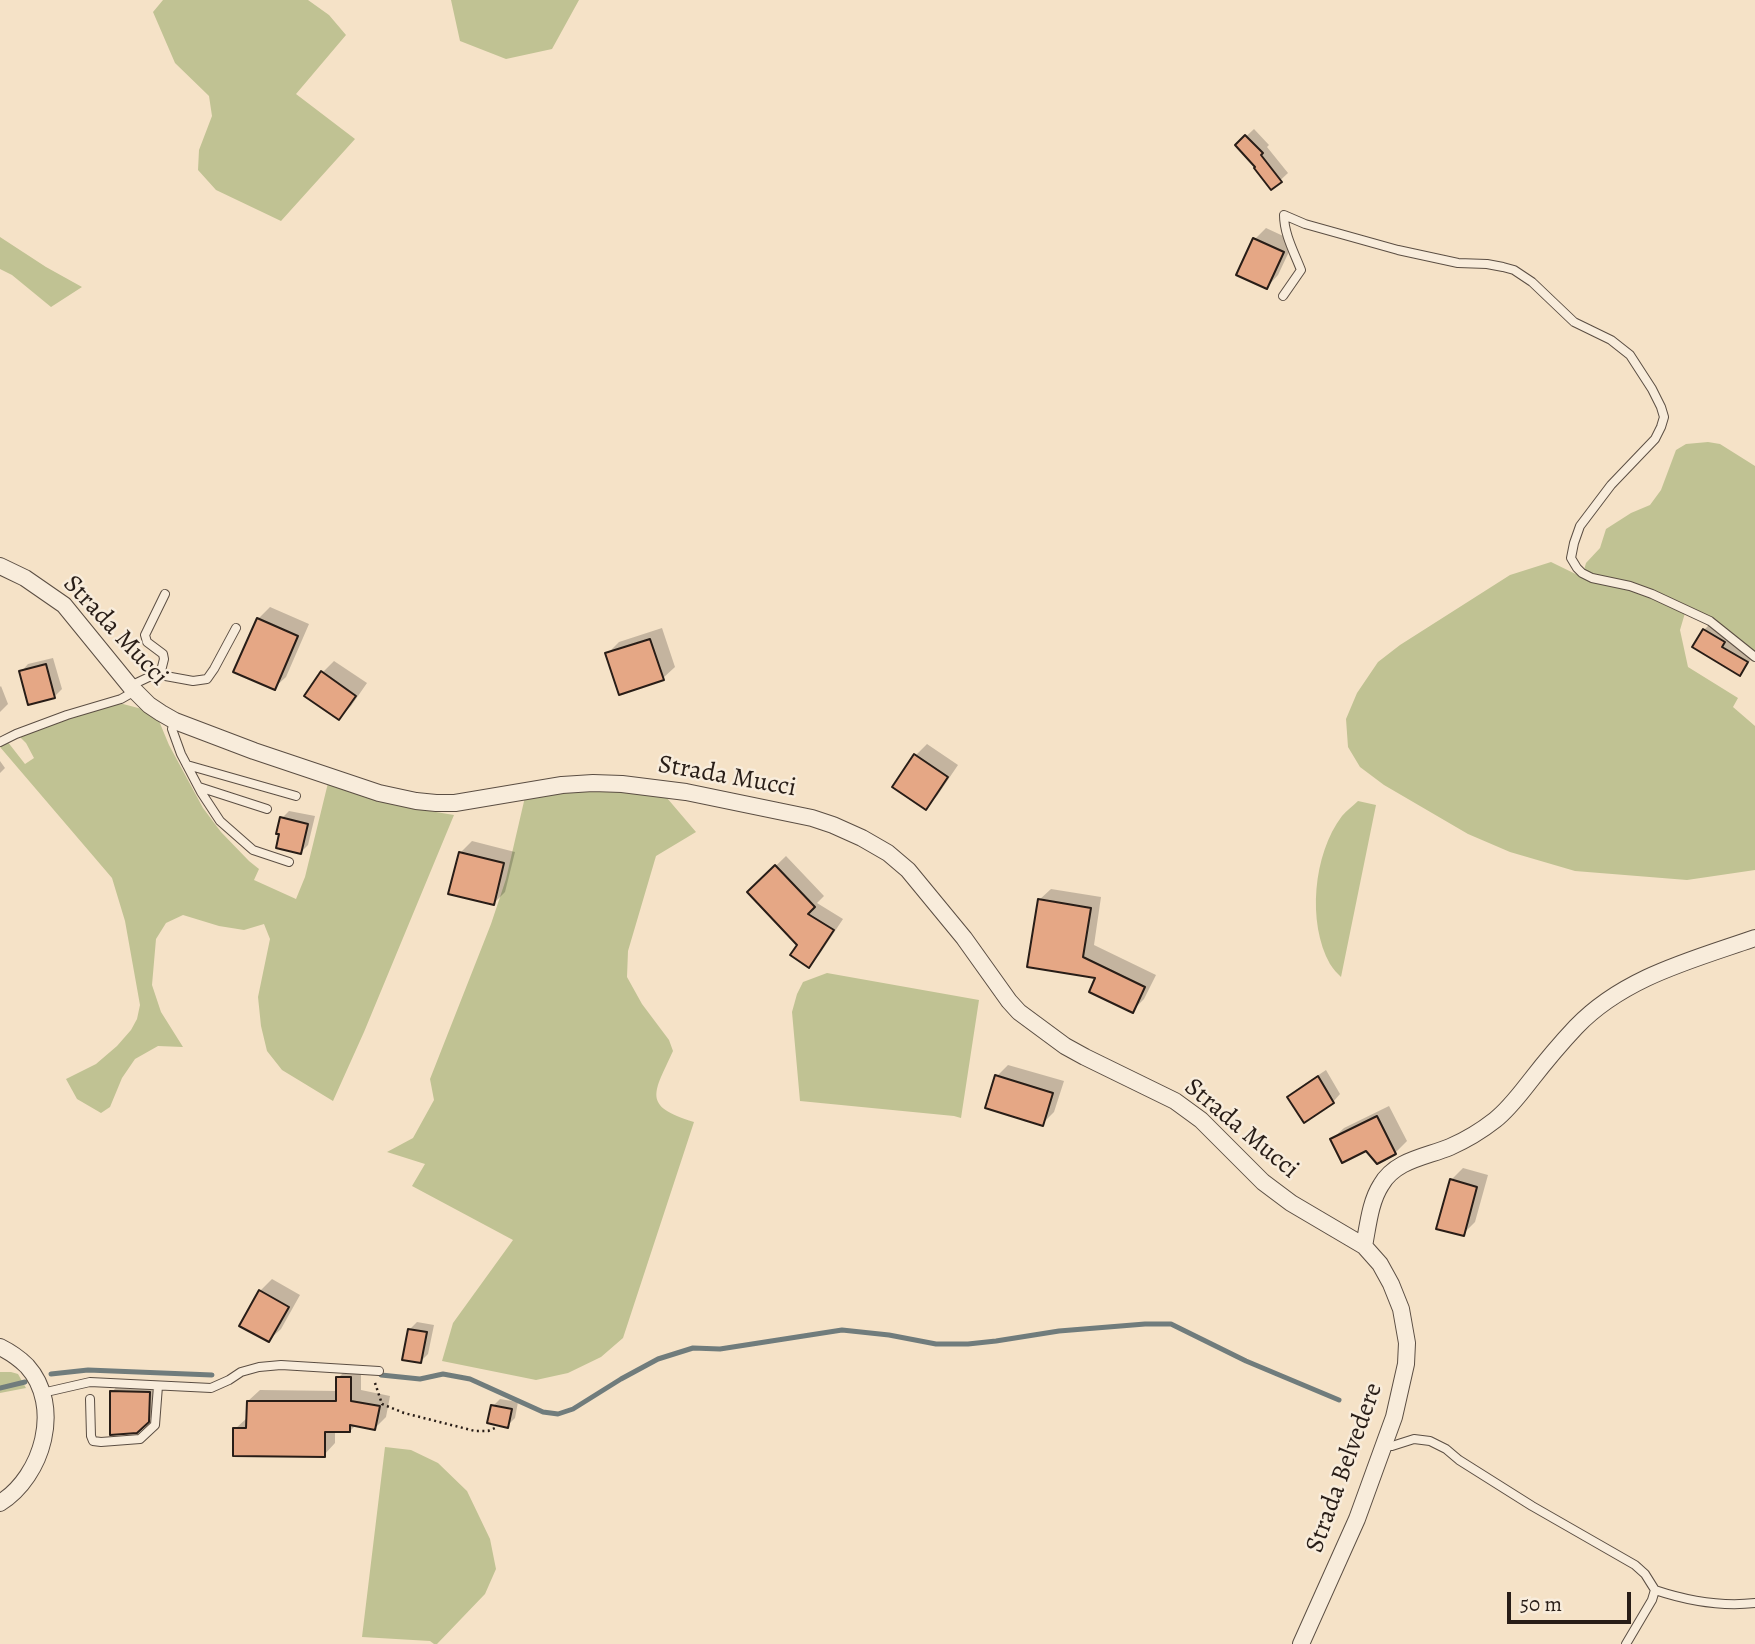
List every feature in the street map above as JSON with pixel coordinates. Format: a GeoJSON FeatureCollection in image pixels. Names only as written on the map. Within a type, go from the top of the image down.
{"type":"FeatureCollection","features":[{"type":"Feature","properties":{"kind":"street","name":"Strada Mucci"},"geometry":{"type":"LineString","coordinates":[[0,566],[25,578],[64,605],[149,705],[175,721],[361,788],[407,800],[455,803],[562,785],[606,783],[698,794],[812,818],[878,847],[908,870],[964,938],[1019,1012],[1056,1040],[1085,1057],[1175,1101],[1201,1121],[1263,1182],[1292,1203],[1364,1246],[1380,1264]]}},
{"type":"Feature","properties":{"kind":"street"},"geometry":{"type":"LineString","coordinates":[[1364,1246],[1376,1195],[1389,1174],[1406,1163],[1467,1139],[1497,1118],[1577,1026],[1612,996],[1681,963],[1755,938]]}},
{"type":"Feature","properties":{"kind":"street","name":"Strada Belvedere"},"geometry":{"type":"LineString","coordinates":[[1301,1644],[1357,1519],[1401,1391],[1407,1355],[1405,1327],[1401,1309],[1380,1264]]}},
{"type":"Feature","properties":{"kind":"street"},"geometry":{"type":"LineString","coordinates":[[0,1347],[29,1368],[42,1392],[45,1421],[40,1451],[31,1470],[21,1485],[0,1503]]}},
{"type":"Feature","properties":{"kind":"lane"},"geometry":{"type":"LineString","coordinates":[[1283,296],[1301,270],[1284,215],[1305,224],[1398,250],[1458,263],[1514,270],[1532,282],[1573,322],[1621,347],[1639,368],[1664,416],[1655,439],[1611,485],[1580,526],[1571,558],[1582,573],[1592,578],[1652,594],[1710,621],[1755,657]]}},
{"type":"Feature","properties":{"kind":"lane"},"geometry":{"type":"LineString","coordinates":[[160,675],[164,656],[147,642],[145,635],[164,594]]}},
{"type":"Feature","properties":{"kind":"lane"},"geometry":{"type":"LineString","coordinates":[[0,742],[66,715],[121,699],[149,677],[160,675],[193,681],[208,679],[236,628]]}},
{"type":"Feature","properties":{"kind":"lane"},"geometry":{"type":"LineString","coordinates":[[175,721],[172,729],[187,765],[220,821],[253,850],[289,862]]}},
{"type":"Feature","properties":{"kind":"lane"},"geometry":{"type":"LineString","coordinates":[[187,765],[296,796]]}},
{"type":"Feature","properties":{"kind":"lane"},"geometry":{"type":"LineString","coordinates":[[199,787],[267,809]]}},
{"type":"Feature","properties":{"kind":"lane"},"geometry":{"type":"LineString","coordinates":[[42,1392],[90,1382],[211,1388],[241,1373],[270,1366],[377,1371]]}},
{"type":"Feature","properties":{"kind":"lane"},"geometry":{"type":"LineString","coordinates":[[90,1399],[93,1441],[140,1439],[155,1425],[158,1386]]}},
{"type":"Feature","properties":{"kind":"lane"},"geometry":{"type":"LineString","coordinates":[[1384,1446],[1421,1439],[1439,1445],[1532,1506],[1635,1565],[1645,1574],[1655,1590],[1710,1604],[1755,1603]]}},
{"type":"Feature","properties":{"kind":"lane"},"geometry":{"type":"LineString","coordinates":[[1626,1644],[1655,1590]]}},
{"type":"Feature","properties":{"kind":"path"},"geometry":{"type":"LineString","coordinates":[[377,1371],[374,1381],[382,1404],[387,1407],[475,1431],[495,1428]]}},
{"type":"Feature","properties":{"kind":"green space"},"geometry":{"type":"Polygon","coordinates":[[[163,0],[308,0],[329,15],[346,35],[296,94],[355,139],[281,221],[216,190],[198,170],[199,150],[212,116],[209,96],[175,63],[153,12],[163,0]]]}},
{"type":"Feature","properties":{"kind":"green space"},"geometry":{"type":"Polygon","coordinates":[[[451,0],[579,0],[552,49],[506,59],[460,41],[451,0]]]}},
{"type":"Feature","properties":{"kind":"green space"},"geometry":{"type":"Polygon","coordinates":[[[0,237],[82,287],[51,307],[12,275],[0,269],[0,237]]]}},
{"type":"Feature","properties":{"kind":"green space"},"geometry":{"type":"Polygon","coordinates":[[[1686,444],[1720,444],[1755,466],[1755,653],[1718,623],[1691,607],[1663,595],[1584,570],[1586,563],[1600,548],[1606,529],[1650,505],[1661,490],[1676,450],[1686,444]]]}},
{"type":"Feature","properties":{"kind":"green space"},"geometry":{"type":"Polygon","coordinates":[[[1551,562],[1592,582],[1629,589],[1685,613],[1680,630],[1688,667],[1738,698],[1733,707],[1755,726],[1755,870],[1687,880],[1575,871],[1510,852],[1468,834],[1384,785],[1360,767],[1348,747],[1346,719],[1357,693],[1378,662],[1510,575],[1551,562]]]}},
{"type":"Feature","properties":{"kind":"green space"},"geometry":{"type":"Polygon","coordinates":[[[123,704],[142,709],[159,721],[203,808],[221,832],[259,869],[254,880],[296,899],[305,877],[328,783],[394,805],[454,815],[333,1101],[282,1070],[267,1051],[258,997],[270,939],[264,924],[244,930],[183,915],[166,923],[156,939],[152,985],[161,1012],[183,1047],[158,1046],[135,1059],[122,1078],[110,1107],[101,1113],[77,1099],[66,1079],[96,1064],[117,1046],[137,1019],[140,1005],[125,921],[112,878],[0,744],[7,741],[25,764],[34,758],[19,736],[83,711],[123,704]]]}},
{"type":"Feature","properties":{"kind":"green space"},"geometry":{"type":"Polygon","coordinates":[[[592,789],[639,792],[667,798],[696,832],[656,856],[628,951],[627,977],[642,1004],[669,1040],[673,1051],[657,1088],[659,1104],[677,1116],[694,1122],[623,1338],[601,1357],[568,1373],[536,1380],[442,1361],[453,1323],[513,1240],[412,1186],[425,1164],[387,1152],[413,1138],[434,1100],[430,1079],[491,924],[506,879],[525,797],[592,789]]]}},
{"type":"Feature","properties":{"kind":"green space"},"geometry":{"type":"Polygon","coordinates":[[[1358,801],[1376,805],[1341,977],[1330,964],[1323,947],[1318,929],[1316,889],[1319,869],[1332,832],[1342,816],[1358,801]]]}},
{"type":"Feature","properties":{"kind":"green space"},"geometry":{"type":"Polygon","coordinates":[[[827,973],[979,1000],[961,1118],[800,1101],[792,1012],[803,982],[827,973]]]}},
{"type":"Feature","properties":{"kind":"green space"},"geometry":{"type":"Polygon","coordinates":[[[0,1372],[18,1374],[26,1388],[0,1393],[0,1372]]]}},
{"type":"Feature","properties":{"kind":"green space"},"geometry":{"type":"Polygon","coordinates":[[[385,1447],[411,1450],[438,1463],[467,1491],[490,1539],[496,1569],[485,1594],[437,1644],[430,1641],[362,1637],[385,1447]]]}},
{"type":"Feature","properties":{"kind":"building"},"geometry":{"type":"Polygon","coordinates":[[[1245,135],[1263,153],[1261,155],[1282,182],[1271,190],[1235,145],[1245,135]]]}},
{"type":"Feature","properties":{"kind":"building"},"geometry":{"type":"Polygon","coordinates":[[[1253,238],[1284,252],[1267,289],[1236,275],[1253,238]]]}},
{"type":"Feature","properties":{"kind":"building"},"geometry":{"type":"Polygon","coordinates":[[[257,618],[298,636],[275,690],[233,672],[257,618]]]}},
{"type":"Feature","properties":{"kind":"building"},"geometry":{"type":"Polygon","coordinates":[[[1703,629],[1725,642],[1722,647],[1748,662],[1740,676],[1692,647],[1703,629]]]}},
{"type":"Feature","properties":{"kind":"building"},"geometry":{"type":"Polygon","coordinates":[[[650,639],[664,680],[619,695],[605,653],[650,639]]]}},
{"type":"Feature","properties":{"kind":"building"},"geometry":{"type":"Polygon","coordinates":[[[46,664],[55,698],[28,705],[19,671],[46,664]]]}},
{"type":"Feature","properties":{"kind":"building"},"geometry":{"type":"Polygon","coordinates":[[[321,671],[356,696],[339,720],[304,696],[321,671]]]}},
{"type":"Feature","properties":{"kind":"building"},"geometry":{"type":"Polygon","coordinates":[[[914,754],[948,777],[926,810],[892,787],[914,754]]]}},
{"type":"Feature","properties":{"kind":"building"},"geometry":{"type":"Polygon","coordinates":[[[280,817],[308,824],[301,854],[276,848],[280,817]]]}},
{"type":"Feature","properties":{"kind":"building"},"geometry":{"type":"Polygon","coordinates":[[[459,852],[504,863],[494,905],[448,894],[459,852]]]}},
{"type":"Feature","properties":{"kind":"building"},"geometry":{"type":"Polygon","coordinates":[[[775,865],[815,907],[808,914],[834,930],[809,968],[790,955],[797,945],[747,892],[775,865]]]}},
{"type":"Feature","properties":{"kind":"building"},"geometry":{"type":"Polygon","coordinates":[[[1038,899],[1091,908],[1083,957],[1145,987],[1133,1013],[1089,992],[1095,978],[1027,967],[1038,899]]]}},
{"type":"Feature","properties":{"kind":"building"},"geometry":{"type":"Polygon","coordinates":[[[995,1075],[1053,1093],[1043,1126],[985,1108],[995,1075]]]}},
{"type":"Feature","properties":{"kind":"building"},"geometry":{"type":"Polygon","coordinates":[[[1318,1076],[1334,1103],[1304,1123],[1287,1097],[1318,1076]]]}},
{"type":"Feature","properties":{"kind":"building"},"geometry":{"type":"Polygon","coordinates":[[[1377,1116],[1396,1154],[1377,1164],[1366,1151],[1342,1163],[1330,1139],[1377,1116]]]}},
{"type":"Feature","properties":{"kind":"building"},"geometry":{"type":"Polygon","coordinates":[[[1450,1179],[1477,1187],[1464,1236],[1436,1229],[1450,1179]]]}},
{"type":"Feature","properties":{"kind":"building"},"geometry":{"type":"Polygon","coordinates":[[[259,1290],[289,1307],[269,1342],[239,1326],[259,1290]]]}},
{"type":"Feature","properties":{"kind":"building"},"geometry":{"type":"Polygon","coordinates":[[[408,1329],[427,1332],[421,1363],[402,1360],[408,1329]]]}},
{"type":"Feature","properties":{"kind":"building"},"geometry":{"type":"Polygon","coordinates":[[[336,1377],[351,1377],[351,1401],[380,1406],[375,1430],[350,1425],[350,1432],[325,1432],[325,1457],[233,1456],[233,1428],[246,1428],[247,1401],[336,1401],[336,1377]]]}},
{"type":"Feature","properties":{"kind":"building"},"geometry":{"type":"Polygon","coordinates":[[[110,1391],[150,1392],[149,1422],[137,1433],[110,1435],[110,1391]]]}},
{"type":"Feature","properties":{"kind":"building"},"geometry":{"type":"Polygon","coordinates":[[[491,1405],[512,1409],[508,1428],[487,1423],[491,1405]]]}},
{"type":"Feature","properties":{"kind":"waterway"},"geometry":{"type":"LineString","coordinates":[[381,1375],[420,1379],[443,1374],[470,1379],[543,1412],[558,1414],[573,1409],[658,1359],[693,1348],[720,1349],[842,1330],[936,1344],[968,1344],[1059,1331],[1171,1324],[1246,1361],[1339,1400]]}},
{"type":"Feature","properties":{"kind":"waterway"},"geometry":{"type":"LineString","coordinates":[[51,1374],[88,1370],[212,1375]]}},
{"type":"Feature","properties":{"kind":"waterway"},"geometry":{"type":"LineString","coordinates":[[0,1388],[25,1382]]}}]}
